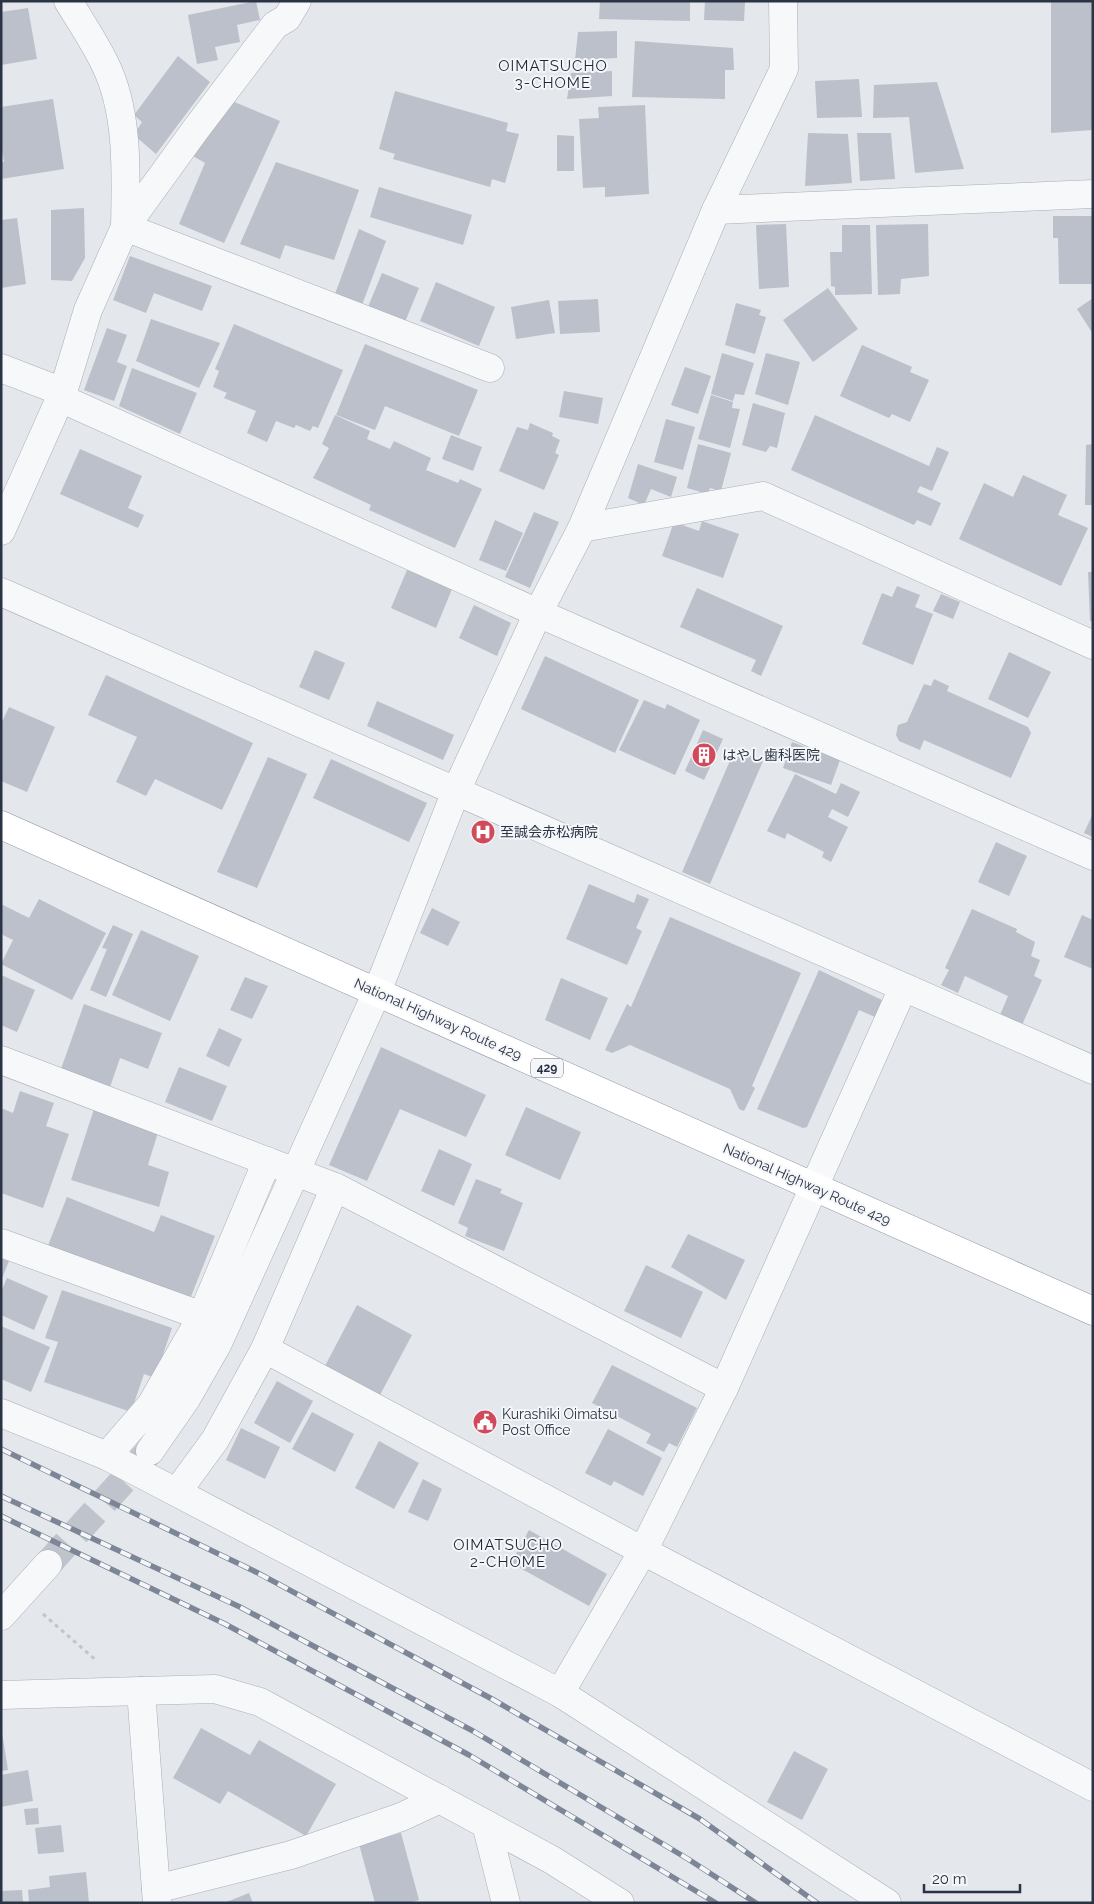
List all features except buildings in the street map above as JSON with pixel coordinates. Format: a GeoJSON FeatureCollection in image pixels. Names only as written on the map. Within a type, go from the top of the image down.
{"type":"FeatureCollection","features":[{"type":"Feature","properties":{"kind":"highway","name":"National Highway Route 429"},"geometry":{"type":"LineString","coordinates":[[1,826],[1093,1311]]}},
{"type":"Feature","properties":{"kind":"street"},"geometry":{"type":"LineString","coordinates":[[68,1],[106,65],[116,95],[126,150],[125,227]]}},
{"type":"Feature","properties":{"kind":"street"},"geometry":{"type":"LineString","coordinates":[[1,531],[61,395],[88,310],[125,227],[275,25],[287,18],[298,1]]}},
{"type":"Feature","properties":{"kind":"street"},"geometry":{"type":"LineString","coordinates":[[150,1451],[186,1399],[218,1343],[377,992],[456,791],[538,613],[582,528],[716,210],[784,69],[784,1]]}},
{"type":"Feature","properties":{"kind":"street"},"geometry":{"type":"LineString","coordinates":[[716,210],[1093,194]]}},
{"type":"Feature","properties":{"kind":"street"},"geometry":{"type":"LineString","coordinates":[[125,227],[490,368]]}},
{"type":"Feature","properties":{"kind":"street"},"geometry":{"type":"LineString","coordinates":[[1,368],[538,613],[1093,856]]}},
{"type":"Feature","properties":{"kind":"street"},"geometry":{"type":"LineString","coordinates":[[582,528],[763,496],[1093,645]]}},
{"type":"Feature","properties":{"kind":"street"},"geometry":{"type":"LineString","coordinates":[[1,592],[1093,1070]]}},
{"type":"Feature","properties":{"kind":"street"},"geometry":{"type":"LineString","coordinates":[[560,1693],[643,1551],[724,1388],[903,988]]}},
{"type":"Feature","properties":{"kind":"street"},"geometry":{"type":"LineString","coordinates":[[1,1060],[335,1187],[724,1388]]}},
{"type":"Feature","properties":{"kind":"street"},"geometry":{"type":"LineString","coordinates":[[107,1456],[151,1405],[202,1316],[267,1160]]}},
{"type":"Feature","properties":{"kind":"street"},"geometry":{"type":"LineString","coordinates":[[176,1492],[215,1440],[265,1349],[335,1187]]}},
{"type":"Feature","properties":{"kind":"street"},"geometry":{"type":"LineString","coordinates":[[1,1242],[202,1316]]}},
{"type":"Feature","properties":{"kind":"street"},"geometry":{"type":"LineString","coordinates":[[265,1349],[643,1551],[1093,1787]]}},
{"type":"Feature","properties":{"kind":"street"},"geometry":{"type":"LineString","coordinates":[[1,1413],[107,1456],[560,1693],[887,1903]]}},
{"type":"Feature","properties":{"kind":"street"},"geometry":{"type":"LineString","coordinates":[[1,1616],[48,1564]]}},
{"type":"Feature","properties":{"kind":"street"},"geometry":{"type":"LineString","coordinates":[[1,1695],[215,1689],[260,1702],[552,1860],[620,1903]]}},
{"type":"Feature","properties":{"kind":"street"},"geometry":{"type":"LineString","coordinates":[[140,1691],[157,1896],[291,1855],[401,1817],[440,1799]]}},
{"type":"Feature","properties":{"kind":"street"},"geometry":{"type":"LineString","coordinates":[[486,1824],[506,1903]]}},
{"type":"Feature","properties":{"kind":"path"},"geometry":{"type":"LineString","coordinates":[[46,1617],[99,1663]]}},
{"type":"Feature","properties":{"kind":"tunnel"},"geometry":{"type":"LineString","coordinates":[[48,1564],[149,1452]]}},
{"type":"Feature","properties":{"kind":"railway"},"geometry":{"type":"LineString","coordinates":[[1,1449],[254,1571],[492,1699],[700,1819],[817,1903]]}},
{"type":"Feature","properties":{"kind":"railway"},"geometry":{"type":"LineString","coordinates":[[1,1496],[240,1607],[473,1731],[688,1859],[756,1903]]}},
{"type":"Feature","properties":{"kind":"railway"},"geometry":{"type":"LineString","coordinates":[[1,1516],[225,1624],[469,1755],[716,1903]]}},
{"type":"Feature","properties":{"kind":"place","name":"はやし歯科医院"},"geometry":{"type":"Point","coordinates":[704,755]}},
{"type":"Feature","properties":{"kind":"place","name":"至誠会赤松病院"},"geometry":{"type":"Point","coordinates":[483,832]}},
{"type":"Feature","properties":{"kind":"place","name":"Kurashiki Oimatsu Post Office"},"geometry":{"type":"Point","coordinates":[485,1422]}},
{"type":"Feature","properties":{"kind":"district","name":"OIMATSUCHO 3-CHOME"},"geometry":{"type":"Point","coordinates":[553,74]}},
{"type":"Feature","properties":{"kind":"district","name":"OIMATSUCHO 2-CHOME"},"geometry":{"type":"Point","coordinates":[508,1554]}}]}
